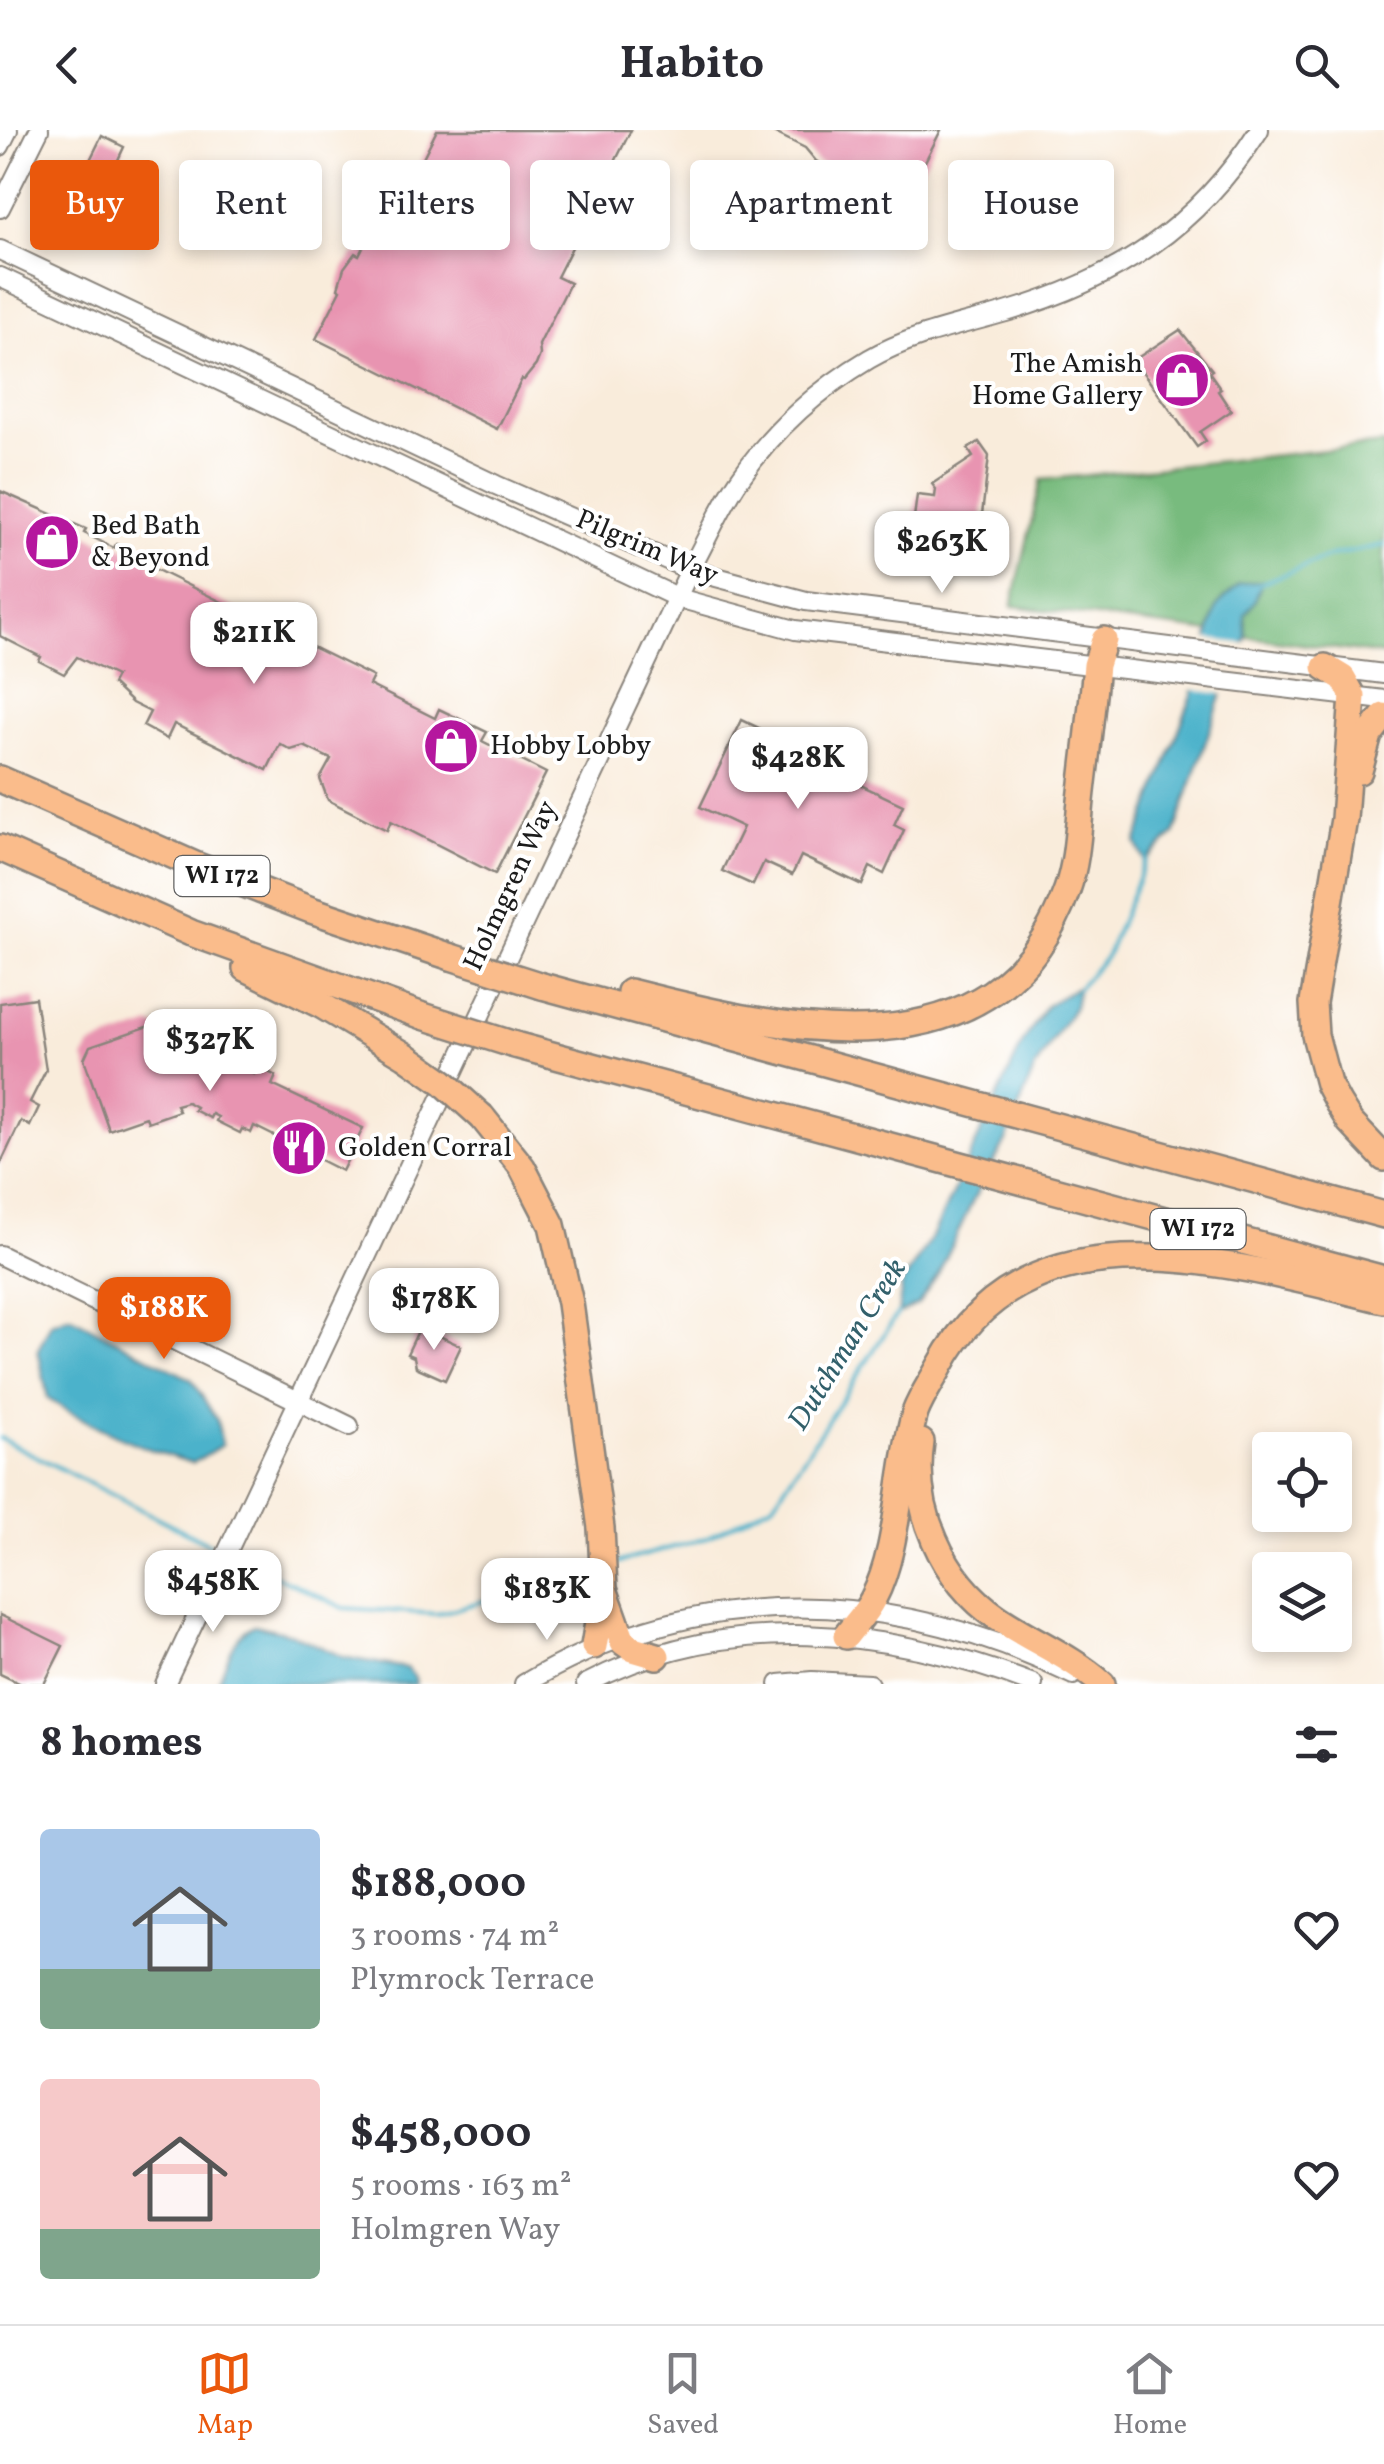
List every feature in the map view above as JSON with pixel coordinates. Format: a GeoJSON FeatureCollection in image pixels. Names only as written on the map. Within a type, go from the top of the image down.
{"type":"FeatureCollection","features":[{"type":"Feature","properties":{"kind":"highway"},"geometry":{"type":"LineString","coordinates":[[545,979],[789,1027],[890,1028],[932,1019],[974,1002],[1004,983],[1030,956],[1051,927],[1066,892],[1075,857],[1100,652]]}},
{"type":"Feature","properties":{"kind":"highway"},"geometry":{"type":"LineString","coordinates":[[1325,667],[1342,678],[1354,696],[1344,819],[1313,1004],[1315,1035],[1328,1084],[1338,1103],[1384,1158]]}},
{"type":"Feature","properties":{"kind":"highway"},"geometry":{"type":"LineString","coordinates":[[1344,819],[1369,735],[1384,716]]}},
{"type":"Feature","properties":{"kind":"highway","name":"WI 172"},"geometry":{"type":"LineString","coordinates":[[0,779],[258,890],[457,958],[545,979],[971,1104],[1384,1215]]}},
{"type":"Feature","properties":{"kind":"highway","name":"WI 172"},"geometry":{"type":"LineString","coordinates":[[0,848],[191,932],[515,1045],[1384,1278]]}},
{"type":"Feature","properties":{"kind":"highway"},"geometry":{"type":"LineString","coordinates":[[191,932],[254,972],[321,1005],[443,1082],[482,1117],[522,1167],[556,1238],[570,1303],[600,1528],[604,1589],[594,1646]]}},
{"type":"Feature","properties":{"kind":"highway"},"geometry":{"type":"LineString","coordinates":[[846,1636],[867,1610],[885,1568],[916,1410],[948,1352],[971,1322],[1026,1282],[1060,1268],[1102,1258],[1150,1257],[1248,1268],[1384,1300]]}},
{"type":"Feature","properties":{"kind":"highway"},"geometry":{"type":"LineString","coordinates":[[929,1388],[920,1449],[920,1490],[936,1544],[950,1570],[993,1615],[1084,1668],[1102,1684]]}},
{"type":"Feature","properties":{"kind":"highway"},"geometry":{"type":"LineString","coordinates":[[604,1589],[620,1637],[632,1650],[657,1656]]}},
{"type":"Feature","properties":{"kind":"street"},"geometry":{"type":"LineString","coordinates":[[0,146],[8,130]]}},
{"type":"Feature","properties":{"kind":"street"},"geometry":{"type":"LineString","coordinates":[[0,208],[39,130]]}},
{"type":"Feature","properties":{"kind":"street","name":"Holmgren Way"},"geometry":{"type":"LineString","coordinates":[[165,1684],[690,570],[740,477],[820,391],[872,357],[916,339],[1055,297],[1146,250],[1199,207],[1259,130]]}},
{"type":"Feature","properties":{"kind":"street","name":"Pilgrim Way"},"geometry":{"type":"LineString","coordinates":[[0,250],[486,480],[690,570],[806,602],[1100,652],[1180,675],[1384,700]]}},
{"type":"Feature","properties":{"kind":"street","name":"Pilgrim Way"},"geometry":{"type":"LineString","coordinates":[[0,277],[678,598],[795,630],[1100,652],[1188,650],[1384,674]]}},
{"type":"Feature","properties":{"kind":"street"},"geometry":{"type":"LineString","coordinates":[[0,1255],[349,1426]]}},
{"type":"Feature","properties":{"kind":"street"},"geometry":{"type":"LineString","coordinates":[[524,1684],[594,1646],[620,1637],[694,1617],[804,1606],[867,1610],[938,1624],[997,1641],[1092,1684]]}},
{"type":"Feature","properties":{"kind":"street"},"geometry":{"type":"LineString","coordinates":[[586,1684],[657,1656],[714,1642],[748,1637],[846,1636],[938,1652],[1033,1684]]}},
{"type":"Feature","properties":{"kind":"street"},"geometry":{"type":"LineString","coordinates":[[779,1684],[869,1684]]}},
{"type":"Feature","properties":{"kind":"green space"},"geometry":{"type":"Polygon","coordinates":[[[1384,444],[1384,655],[1012,606],[1041,480],[1384,444]]]}},
{"type":"Feature","properties":{"kind":"water"},"geometry":{"type":"Polygon","coordinates":[[[1262,581],[1245,615],[1246,638],[1220,700],[1174,835],[1145,861],[1136,843],[1191,698],[1217,606],[1239,584],[1262,581]]]}},
{"type":"Feature","properties":{"kind":"water"},"geometry":{"type":"Polygon","coordinates":[[[1078,986],[1074,1007],[1034,1070],[1006,1141],[939,1273],[918,1304],[898,1314],[902,1284],[933,1235],[1023,1042],[1046,1006],[1078,986]]]}},
{"type":"Feature","properties":{"kind":"water"},"geometry":{"type":"Polygon","coordinates":[[[70,1316],[192,1380],[217,1420],[222,1445],[193,1463],[118,1436],[48,1399],[38,1350],[51,1323],[70,1316]]]}},
{"type":"Feature","properties":{"kind":"water"},"geometry":{"type":"Polygon","coordinates":[[[255,1625],[292,1634],[343,1657],[406,1668],[416,1684],[217,1684],[241,1634],[255,1625]]]}},
{"type":"Feature","properties":{"kind":"pier"},"geometry":{"type":"Polygon","coordinates":[[[1202,638],[1249,644],[1228,695],[1188,689],[1202,638]]]}},
{"type":"Feature","properties":{"kind":"building"},"geometry":{"type":"Polygon","coordinates":[[[437,130],[631,130],[616,160],[530,160],[530,250],[571,250],[557,277],[570,283],[539,345],[536,365],[522,379],[497,429],[316,339],[341,290],[338,288],[344,268],[362,250],[510,250],[510,160],[422,160],[437,130]]]}},
{"type":"Feature","properties":{"kind":"building"},"geometry":{"type":"Polygon","coordinates":[[[769,130],[941,130],[926,160],[815,160],[805,148],[769,130]]]}},
{"type":"Feature","properties":{"kind":"building"},"geometry":{"type":"Polygon","coordinates":[[[102,136],[124,147],[118,160],[90,160],[102,136]]]}},
{"type":"Feature","properties":{"kind":"building"},"geometry":{"type":"Polygon","coordinates":[[[1180,330],[1212,370],[1209,372],[1231,411],[1200,432],[1206,441],[1197,447],[1134,360],[1180,330]]]}},
{"type":"Feature","properties":{"kind":"building"},"geometry":{"type":"Polygon","coordinates":[[[979,442],[989,456],[976,565],[966,564],[966,570],[908,563],[917,495],[935,497],[932,484],[973,457],[968,449],[979,442]]]}},
{"type":"Feature","properties":{"kind":"building"},"geometry":{"type":"Polygon","coordinates":[[[0,491],[86,529],[84,533],[114,548],[116,544],[153,563],[151,567],[373,677],[369,685],[435,718],[439,709],[487,732],[482,741],[546,773],[495,874],[391,821],[387,830],[328,800],[320,779],[331,759],[304,746],[291,750],[280,744],[267,770],[174,724],[167,739],[143,726],[150,712],[132,703],[112,684],[116,676],[77,657],[64,674],[0,636],[0,491]]]}},
{"type":"Feature","properties":{"kind":"building"},"geometry":{"type":"Polygon","coordinates":[[[742,720],[780,738],[778,742],[816,760],[814,763],[903,805],[894,825],[904,830],[884,874],[870,867],[862,885],[801,856],[792,875],[764,862],[753,885],[722,871],[743,827],[700,807],[742,720]]]}},
{"type":"Feature","properties":{"kind":"building"},"geometry":{"type":"Polygon","coordinates":[[[35,998],[46,1070],[30,1102],[39,1107],[30,1126],[21,1121],[0,1165],[0,1003],[35,998]]]}},
{"type":"Feature","properties":{"kind":"building"},"geometry":{"type":"Polygon","coordinates":[[[152,1025],[254,1074],[258,1067],[276,1076],[272,1085],[363,1128],[342,1171],[312,1156],[308,1162],[278,1147],[282,1140],[254,1126],[251,1133],[242,1129],[240,1133],[216,1121],[218,1117],[212,1114],[210,1118],[194,1110],[196,1107],[187,1102],[176,1105],[179,1111],[109,1130],[84,1059],[90,1046],[152,1025]]]}},
{"type":"Feature","properties":{"kind":"building"},"geometry":{"type":"Polygon","coordinates":[[[420,1327],[461,1346],[445,1380],[416,1367],[414,1357],[407,1354],[420,1327]]]}},
{"type":"Feature","properties":{"kind":"building"},"geometry":{"type":"Polygon","coordinates":[[[0,1615],[63,1646],[44,1684],[21,1684],[0,1674],[0,1615]]]}},
{"type":"Feature","properties":{"kind":"waterway","name":"Dutchman Creek"},"geometry":{"type":"LineString","coordinates":[[1259,584],[1331,556],[1384,545]]}},
{"type":"Feature","properties":{"kind":"waterway","name":"Dutchman Creek"},"geometry":{"type":"LineString","coordinates":[[1076,990],[1107,955],[1146,859]]}},
{"type":"Feature","properties":{"kind":"waterway","name":"Dutchman Creek"},"geometry":{"type":"LineString","coordinates":[[613,1564],[706,1538],[774,1503],[898,1313]]}},
{"type":"Feature","properties":{"kind":"waterway","name":"Dutchman Creek"},"geometry":{"type":"LineString","coordinates":[[0,1438],[223,1551]]}},
{"type":"Feature","properties":{"kind":"waterway","name":"Dutchman Creek"},"geometry":{"type":"LineString","coordinates":[[232,1555],[344,1608],[437,1614],[594,1570]]}},
{"type":"Feature","properties":{"kind":"place","name":"The Amish Home Gallery"},"geometry":{"type":"Point","coordinates":[1182,380]}},
{"type":"Feature","properties":{"kind":"place","name":"Bed Bath & Beyond"},"geometry":{"type":"Point","coordinates":[52,542]}},
{"type":"Feature","properties":{"kind":"place","name":"Hobby Lobby"},"geometry":{"type":"Point","coordinates":[451,746]}},
{"type":"Feature","properties":{"kind":"place","name":"Golden Corral"},"geometry":{"type":"Point","coordinates":[299,1148]}}]}
